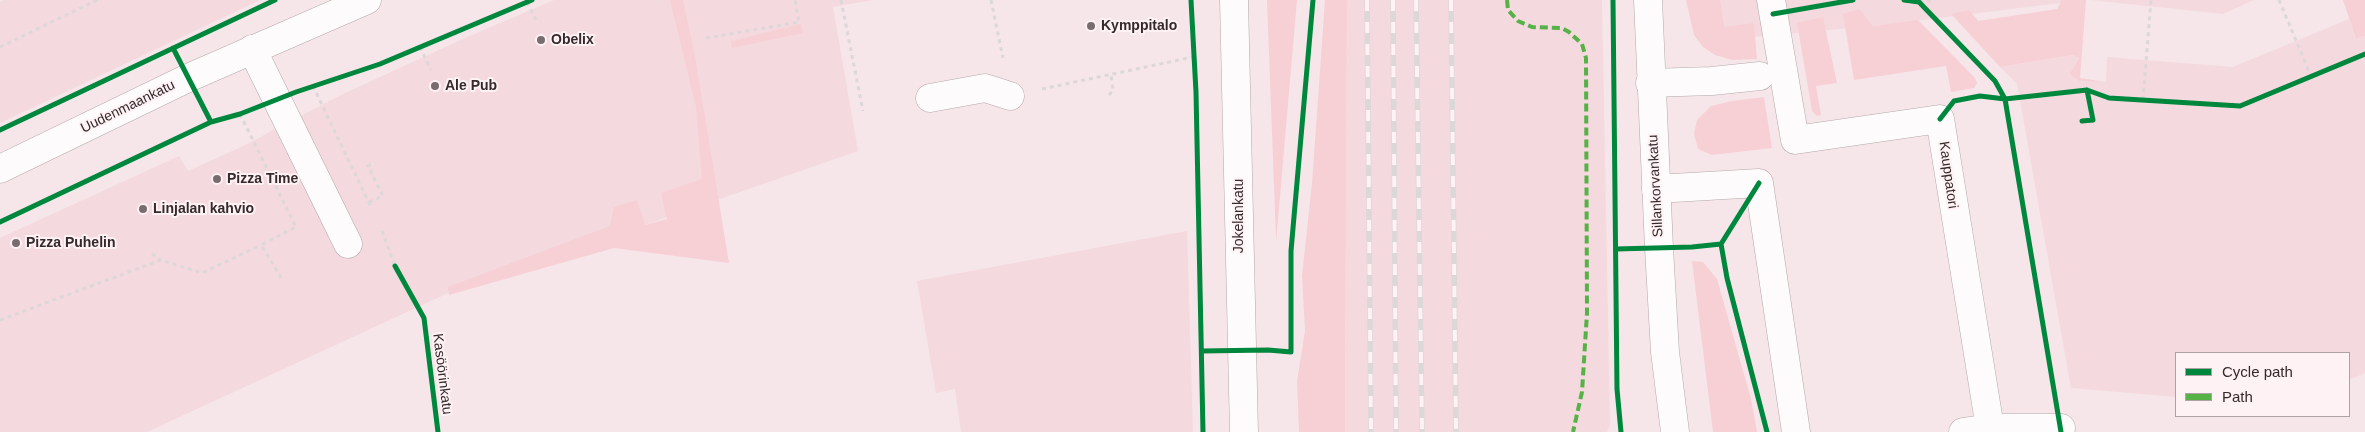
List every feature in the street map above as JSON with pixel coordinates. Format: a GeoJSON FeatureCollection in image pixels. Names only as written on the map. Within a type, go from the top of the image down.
{"type":"FeatureCollection","features":[{"type":"Feature","properties":{"kind":"street","name":"Uudenmaankatu"},"geometry":{"type":"LineString","coordinates":[[0,169],[252,49],[367,0]]}},
{"type":"Feature","properties":{"kind":"street","name":"Jokelankatu"},"geometry":{"type":"LineString","coordinates":[[1234,0],[1244,432]]}},
{"type":"Feature","properties":{"kind":"street","name":"Sillankorvankatu"},"geometry":{"type":"LineString","coordinates":[[1648,0],[1650,83],[1665,352],[1675,432]]}},
{"type":"Feature","properties":{"kind":"street","name":"Kauppatori"},"geometry":{"type":"LineString","coordinates":[[1771,0],[1795,140],[1940,119],[1990,428]]}},
{"type":"Feature","properties":{"kind":"street"},"geometry":{"type":"LineString","coordinates":[[252,49],[348,244]]}},
{"type":"Feature","properties":{"kind":"street"},"geometry":{"type":"LineString","coordinates":[[1650,83],[1712,81],[1760,76]]}},
{"type":"Feature","properties":{"kind":"street"},"geometry":{"type":"LineString","coordinates":[[930,98],[985,88],[1010,96]]}},
{"type":"Feature","properties":{"kind":"street"},"geometry":{"type":"LineString","coordinates":[[1656,189],[1759,183],[1796,432]]}},
{"type":"Feature","properties":{"kind":"street"},"geometry":{"type":"LineString","coordinates":[[1963,432],[1990,428],[2061,428]]}},
{"type":"Feature","properties":{"kind":"path"},"geometry":{"type":"LineString","coordinates":[[0,47],[97,0]]}},
{"type":"Feature","properties":{"kind":"path"},"geometry":{"type":"LineString","coordinates":[[706,38],[799,22],[795,0]]}},
{"type":"Feature","properties":{"kind":"path"},"geometry":{"type":"LineString","coordinates":[[841,0],[863,111]]}},
{"type":"Feature","properties":{"kind":"path"},"geometry":{"type":"LineString","coordinates":[[991,0],[1010,96],[1193,57]]}},
{"type":"Feature","properties":{"kind":"path"},"geometry":{"type":"LineString","coordinates":[[1912,1],[1935,0]]}},
{"type":"Feature","properties":{"kind":"path"},"geometry":{"type":"LineString","coordinates":[[2143,100],[2151,0]]}},
{"type":"Feature","properties":{"kind":"path"},"geometry":{"type":"LineString","coordinates":[[2279,0],[2311,76]]}},
{"type":"Feature","properties":{"kind":"path"},"geometry":{"type":"LineString","coordinates":[[519,6],[529,1],[536,20]]}},
{"type":"Feature","properties":{"kind":"path"},"geometry":{"type":"LineString","coordinates":[[1919,2],[1926,9]]}},
{"type":"Feature","properties":{"kind":"path"},"geometry":{"type":"LineString","coordinates":[[412,50],[428,44]]}},
{"type":"Feature","properties":{"kind":"path"},"geometry":{"type":"LineString","coordinates":[[420,47],[430,70]]}},
{"type":"Feature","properties":{"kind":"path"},"geometry":{"type":"LineString","coordinates":[[1193,48],[1194,66]]}},
{"type":"Feature","properties":{"kind":"path"},"geometry":{"type":"LineString","coordinates":[[2302,80],[2319,73]]}},
{"type":"Feature","properties":{"kind":"path"},"geometry":{"type":"LineString","coordinates":[[1109,95],[1113,90],[1111,75]]}},
{"type":"Feature","properties":{"kind":"path"},"geometry":{"type":"LineString","coordinates":[[233,116],[321,84]]}},
{"type":"Feature","properties":{"kind":"path"},"geometry":{"type":"LineString","coordinates":[[2135,99],[2153,100]]}},
{"type":"Feature","properties":{"kind":"path"},"geometry":{"type":"LineString","coordinates":[[152,254],[161,260],[202,273],[296,227],[240,114]]}},
{"type":"Feature","properties":{"kind":"path"},"geometry":{"type":"LineString","coordinates":[[369,202],[383,196],[368,166],[375,163]]}},
{"type":"Feature","properties":{"kind":"path"},"geometry":{"type":"LineString","coordinates":[[261,245],[282,279]]}},
{"type":"Feature","properties":{"kind":"path"},"geometry":{"type":"LineString","coordinates":[[0,320],[161,260]]}},
{"type":"Feature","properties":{"kind":"path"},"geometry":{"type":"LineString","coordinates":[[395,266],[400,274]]}},
{"type":"Feature","properties":{"kind":"shaded area"},"geometry":{"type":"Polygon","coordinates":[[[4,0],[260,0],[0,123],[0,2],[4,0]]]}},
{"type":"Feature","properties":{"kind":"shaded area"},"geometry":{"type":"Polygon","coordinates":[[[554,0],[873,0],[833,7],[858,151],[446,294],[147,432],[0,432],[0,238],[179,156],[188,171],[239,148],[343,94],[465,38],[554,0]]]}},
{"type":"Feature","properties":{"kind":"shaded area"},"geometry":{"type":"Polygon","coordinates":[[[670,0],[683,0],[695,56],[729,263],[614,248],[449,295],[448,287],[610,226],[614,207],[637,200],[645,225],[667,219],[661,193],[702,179],[696,107],[670,0]]]}},
{"type":"Feature","properties":{"kind":"shaded area"},"geometry":{"type":"Polygon","coordinates":[[[1267,0],[1297,0],[1276,243],[1276,240],[1267,0]]]}},
{"type":"Feature","properties":{"kind":"shaded area"},"geometry":{"type":"Polygon","coordinates":[[[1325,0],[1347,0],[1345,432],[1299,432],[1297,381],[1305,331],[1302,276],[1312,183],[1325,0]]]}},
{"type":"Feature","properties":{"kind":"shaded area"},"geometry":{"type":"Polygon","coordinates":[[[1347,0],[1602,0],[1610,425],[1607,432],[1345,432],[1347,0]]]}},
{"type":"Feature","properties":{"kind":"shaded area"},"geometry":{"type":"Polygon","coordinates":[[[1686,0],[1720,0],[1724,27],[1754,23],[1757,59],[1732,60],[1715,55],[1703,47],[1694,35],[1686,0]]]}},
{"type":"Feature","properties":{"kind":"shaded area"},"geometry":{"type":"Polygon","coordinates":[[[1701,0],[2085,0],[1873,26],[1730,39],[1701,0]]]}},
{"type":"Feature","properties":{"kind":"shaded area"},"geometry":{"type":"Polygon","coordinates":[[[2062,0],[2086,0],[2080,78],[2106,82],[2079,81],[2069,74],[2079,58],[2073,55],[2000,67],[1952,15],[1969,10],[1978,21],[2057,9],[2062,0]]]}},
{"type":"Feature","properties":{"kind":"shaded area"},"geometry":{"type":"Polygon","coordinates":[[[2091,0],[2254,0],[2223,14],[2091,0]]]}},
{"type":"Feature","properties":{"kind":"shaded area"},"geometry":{"type":"Polygon","coordinates":[[[2343,0],[2365,0],[2365,36],[2356,39],[2343,0]]]}},
{"type":"Feature","properties":{"kind":"shaded area"},"geometry":{"type":"Polygon","coordinates":[[[1859,9],[1873,26],[1918,20],[1975,78],[1977,83],[1974,88],[1951,92],[1946,66],[1854,80],[1843,14],[1859,9]]]}},
{"type":"Feature","properties":{"kind":"shaded area"},"geometry":{"type":"Polygon","coordinates":[[[1823,17],[1837,83],[1816,86],[1821,115],[1817,116],[1812,111],[1797,23],[1823,17]]]}},
{"type":"Feature","properties":{"kind":"shaded area"},"geometry":{"type":"Polygon","coordinates":[[[2349,19],[2356,39],[2365,36],[2365,373],[2350,380],[2350,352],[2175,352],[2175,397],[2071,388],[2017,84],[2000,67],[2073,55],[2079,57],[2069,74],[2079,81],[2106,82],[2107,57],[2233,67],[2349,19]]]}},
{"type":"Feature","properties":{"kind":"shaded area"},"geometry":{"type":"Polygon","coordinates":[[[801,24],[803,33],[732,48],[731,41],[801,24]]]}},
{"type":"Feature","properties":{"kind":"shaded area"},"geometry":{"type":"Polygon","coordinates":[[[1764,97],[1772,148],[1712,155],[1698,149],[1694,134],[1697,120],[1711,106],[1764,97]]]}},
{"type":"Feature","properties":{"kind":"shaded area"},"geometry":{"type":"Polygon","coordinates":[[[1187,231],[1193,432],[961,432],[955,389],[936,393],[917,281],[1187,231]]]}},
{"type":"Feature","properties":{"kind":"shaded area"},"geometry":{"type":"Polygon","coordinates":[[[1692,261],[1703,262],[1717,279],[1751,399],[1757,432],[1713,432],[1692,261]]]}},
{"type":"Feature","properties":{"kind":"railway"},"geometry":{"type":"LineString","coordinates":[[1367,0],[1371,432]]}},
{"type":"Feature","properties":{"kind":"railway"},"geometry":{"type":"LineString","coordinates":[[1393,0],[1396,432]]}},
{"type":"Feature","properties":{"kind":"railway"},"geometry":{"type":"LineString","coordinates":[[1416,0],[1422,432]]}},
{"type":"Feature","properties":{"kind":"railway"},"geometry":{"type":"LineString","coordinates":[[1451,0],[1456,432]]}},
{"type":"Feature","properties":{"kind":"marked path"},"geometry":{"type":"LineString","coordinates":[[1507,0],[1508,10],[1518,21],[1532,27],[1562,28],[1569,32],[1582,44],[1586,58],[1587,313],[1582,392],[1573,432]]}},
{"type":"Feature","properties":{"kind":"cycle path"},"geometry":{"type":"LineString","coordinates":[[0,130],[275,0]]}},
{"type":"Feature","properties":{"kind":"cycle path"},"geometry":{"type":"LineString","coordinates":[[0,222],[211,122],[240,114],[296,92],[380,64],[532,0]]}},
{"type":"Feature","properties":{"kind":"cycle path"},"geometry":{"type":"LineString","coordinates":[[1191,0],[1196,92],[1203,432]]}},
{"type":"Feature","properties":{"kind":"cycle path"},"geometry":{"type":"LineString","coordinates":[[1202,351],[1268,350],[1291,352],[1291,251],[1313,0]]}},
{"type":"Feature","properties":{"kind":"cycle path"},"geometry":{"type":"LineString","coordinates":[[1613,0],[1617,389],[1621,432]]}},
{"type":"Feature","properties":{"kind":"cycle path"},"geometry":{"type":"LineString","coordinates":[[1773,14],[1853,0]]}},
{"type":"Feature","properties":{"kind":"cycle path"},"geometry":{"type":"LineString","coordinates":[[1904,0],[1919,2],[1995,81],[2005,99],[2061,432]]}},
{"type":"Feature","properties":{"kind":"cycle path"},"geometry":{"type":"LineString","coordinates":[[173,48],[211,122]]}},
{"type":"Feature","properties":{"kind":"cycle path"},"geometry":{"type":"LineString","coordinates":[[2087,90],[2109,98],[2240,106],[2365,54]]}},
{"type":"Feature","properties":{"kind":"cycle path"},"geometry":{"type":"LineString","coordinates":[[1940,119],[1954,101],[1980,96],[2005,99],[2087,90],[2093,120],[2082,121]]}},
{"type":"Feature","properties":{"kind":"cycle path"},"geometry":{"type":"LineString","coordinates":[[1721,244],[1759,183]]}},
{"type":"Feature","properties":{"kind":"cycle path"},"geometry":{"type":"LineString","coordinates":[[1616,249],[1692,247],[1721,244],[1727,278],[1767,432]]}},
{"type":"Feature","properties":{"kind":"cycle path","name":"Kasöörinkatu"},"geometry":{"type":"LineString","coordinates":[[395,266],[424,318],[438,432]]}},
{"type":"Feature","properties":{"kind":"place","name":"Kymppitalo"},"geometry":{"type":"Point","coordinates":[1091,26]}},
{"type":"Feature","properties":{"kind":"place","name":"Obelix"},"geometry":{"type":"Point","coordinates":[541,40]}},
{"type":"Feature","properties":{"kind":"place","name":"Ale Pub"},"geometry":{"type":"Point","coordinates":[435,86]}},
{"type":"Feature","properties":{"kind":"place","name":"Pizza Time"},"geometry":{"type":"Point","coordinates":[217,179]}},
{"type":"Feature","properties":{"kind":"place","name":"Linjalan kahvio"},"geometry":{"type":"Point","coordinates":[143,209]}},
{"type":"Feature","properties":{"kind":"place","name":"Pizza Puhelin"},"geometry":{"type":"Point","coordinates":[16,243]}}]}
